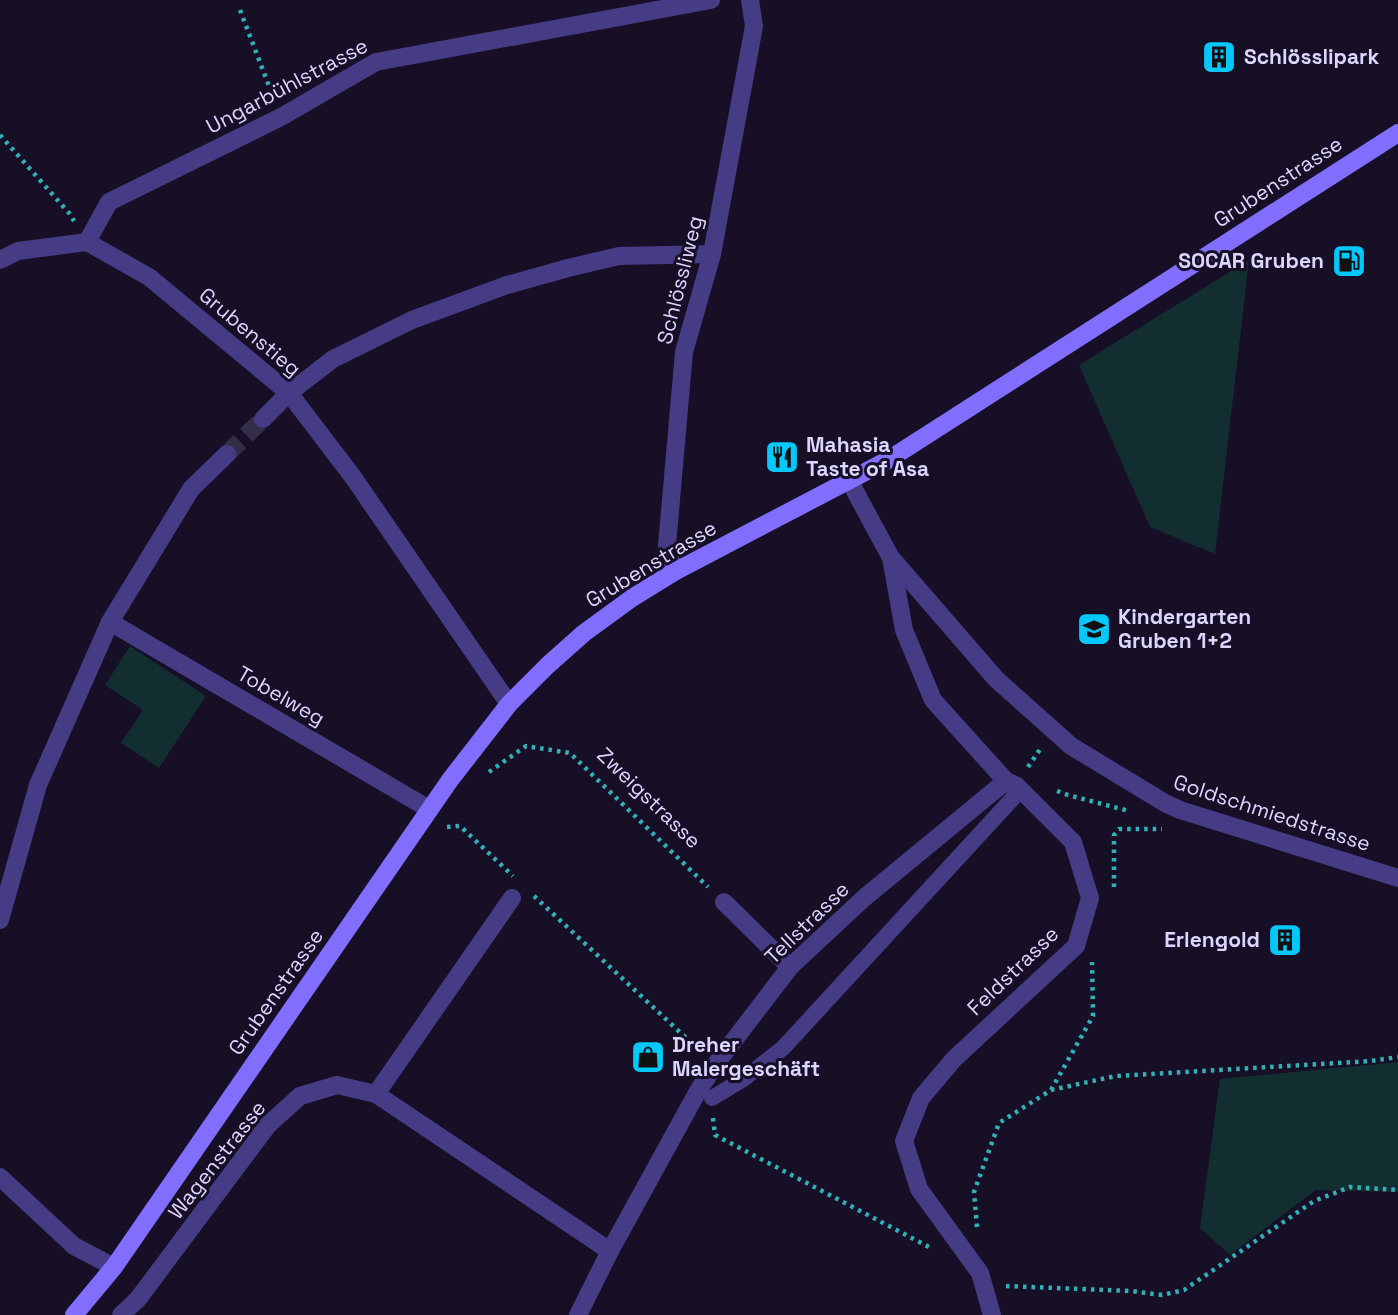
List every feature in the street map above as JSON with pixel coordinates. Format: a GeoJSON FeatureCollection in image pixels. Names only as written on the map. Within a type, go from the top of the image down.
{"type":"FeatureCollection","features":[{"type":"Feature","properties":{"kind":"street","name":"Ungarbühlstrasse"},"geometry":{"type":"LineString","coordinates":[[87,242],[109,202],[281,117],[376,62],[711,0]]}},
{"type":"Feature","properties":{"kind":"street","name":"Schlössliweg"},"geometry":{"type":"LineString","coordinates":[[674,572],[667,545],[684,352],[712,254],[754,26],[750,0]]}},
{"type":"Feature","properties":{"kind":"street","name":"Grubenstrasse"},"geometry":{"type":"LineString","coordinates":[[75,1315],[114,1267],[450,780],[509,704],[548,665],[584,633],[632,598],[674,572],[888,460],[1398,133]]}},
{"type":"Feature","properties":{"kind":"street"},"geometry":{"type":"LineString","coordinates":[[0,260],[18,251],[87,242]]}},
{"type":"Feature","properties":{"kind":"street","name":"Grubenstieg"},"geometry":{"type":"LineString","coordinates":[[87,242],[149,277],[289,393],[353,477],[509,704]]}},
{"type":"Feature","properties":{"kind":"street"},"geometry":{"type":"LineString","coordinates":[[263,419],[289,393],[333,359],[412,320],[507,285],[619,256],[712,254]]}},
{"type":"Feature","properties":{"kind":"street"},"geometry":{"type":"LineString","coordinates":[[0,920],[38,785],[110,622],[191,489],[227,454]]}},
{"type":"Feature","properties":{"kind":"street","name":"Feldstrasse"},"geometry":{"type":"LineString","coordinates":[[849,480],[891,558],[904,629],[933,700],[1011,784],[1073,842],[1090,898],[1076,946],[954,1059],[920,1098],[904,1141],[919,1189],[980,1273],[992,1315]]}},
{"type":"Feature","properties":{"kind":"street","name":"Goldschmiedstrasse"},"geometry":{"type":"LineString","coordinates":[[891,558],[996,679],[1071,746],[1180,810],[1398,878]]}},
{"type":"Feature","properties":{"kind":"street","name":"Tobelweg"},"geometry":{"type":"LineString","coordinates":[[110,622],[429,809]]}},
{"type":"Feature","properties":{"kind":"street","name":"Tellstrasse"},"geometry":{"type":"LineString","coordinates":[[578,1315],[698,1091],[790,967],[864,898],[1011,784]]}},
{"type":"Feature","properties":{"kind":"street"},"geometry":{"type":"LineString","coordinates":[[376,1094],[516,891]]}},
{"type":"Feature","properties":{"kind":"street"},"geometry":{"type":"LineString","coordinates":[[724,902],[790,967]]}},
{"type":"Feature","properties":{"kind":"street","name":"Wagenstrasse"},"geometry":{"type":"LineString","coordinates":[[121,1315],[138,1299],[268,1125],[300,1096],[337,1085],[376,1094],[610,1251]]}},
{"type":"Feature","properties":{"kind":"street"},"geometry":{"type":"LineString","coordinates":[[0,1177],[74,1246],[114,1267]]}},
{"type":"Feature","properties":{"kind":"lane"},"geometry":{"type":"LineString","coordinates":[[712,1098],[742,1080],[783,1048],[1014,797],[1011,784]]}},
{"type":"Feature","properties":{"kind":"path"},"geometry":{"type":"LineString","coordinates":[[240,10],[281,117]]}},
{"type":"Feature","properties":{"kind":"path"},"geometry":{"type":"LineString","coordinates":[[0,135],[69,213],[87,242]]}},
{"type":"Feature","properties":{"kind":"path"},"geometry":{"type":"LineString","coordinates":[[1011,784],[1022,776],[1054,730]]}},
{"type":"Feature","properties":{"kind":"path","name":"Zweigstrasse"},"geometry":{"type":"LineString","coordinates":[[450,780],[475,782],[526,746],[570,753],[724,902]]}},
{"type":"Feature","properties":{"kind":"path"},"geometry":{"type":"LineString","coordinates":[[1057,790],[1132,812]]}},
{"type":"Feature","properties":{"kind":"path"},"geometry":{"type":"LineString","coordinates":[[460,826],[516,891]]}},
{"type":"Feature","properties":{"kind":"path"},"geometry":{"type":"LineString","coordinates":[[531,893],[715,1065]]}},
{"type":"Feature","properties":{"kind":"path"},"geometry":{"type":"LineString","coordinates":[[977,1233],[974,1192],[999,1123],[1051,1090],[1116,1076],[1371,1061],[1398,1057]]}},
{"type":"Feature","properties":{"kind":"path"},"geometry":{"type":"LineString","coordinates":[[712,1098],[715,1135],[933,1249]]}},
{"type":"Feature","properties":{"kind":"path"},"geometry":{"type":"LineString","coordinates":[[984,1285],[1131,1291],[1162,1295],[1184,1290],[1314,1201],[1350,1187],[1398,1190]]}},
{"type":"Feature","properties":{"kind":"green space"},"geometry":{"type":"Polygon","coordinates":[[[1249,260],[1215,554],[1150,527],[1079,365],[1249,260]]]}},
{"type":"Feature","properties":{"kind":"green space"},"geometry":{"type":"Polygon","coordinates":[[[130,646],[206,696],[159,768],[121,743],[143,710],[105,685],[130,646]]]}},
{"type":"Feature","properties":{"kind":"green space"},"geometry":{"type":"Polygon","coordinates":[[[1398,1062],[1398,1192],[1316,1190],[1230,1255],[1200,1228],[1220,1079],[1398,1062]]]}},
{"type":"Feature","properties":{"kind":"tunnel"},"geometry":{"type":"LineString","coordinates":[[227,454],[263,419]]}},
{"type":"Feature","properties":{"kind":"place","name":"Schlösslipark"},"geometry":{"type":"Point","coordinates":[1219,57]}},
{"type":"Feature","properties":{"kind":"place","name":"SOCAR Gruben"},"geometry":{"type":"Point","coordinates":[1349,261]}},
{"type":"Feature","properties":{"kind":"place","name":"Mahasia Taste of Asa"},"geometry":{"type":"Point","coordinates":[782,457]}},
{"type":"Feature","properties":{"kind":"place","name":"Kindergarten Gruben 1+2"},"geometry":{"type":"Point","coordinates":[1094,629]}},
{"type":"Feature","properties":{"kind":"place","name":"Erlengold"},"geometry":{"type":"Point","coordinates":[1285,940]}},
{"type":"Feature","properties":{"kind":"place","name":"Dreher Malergeschäft"},"geometry":{"type":"Point","coordinates":[648,1057]}}]}
